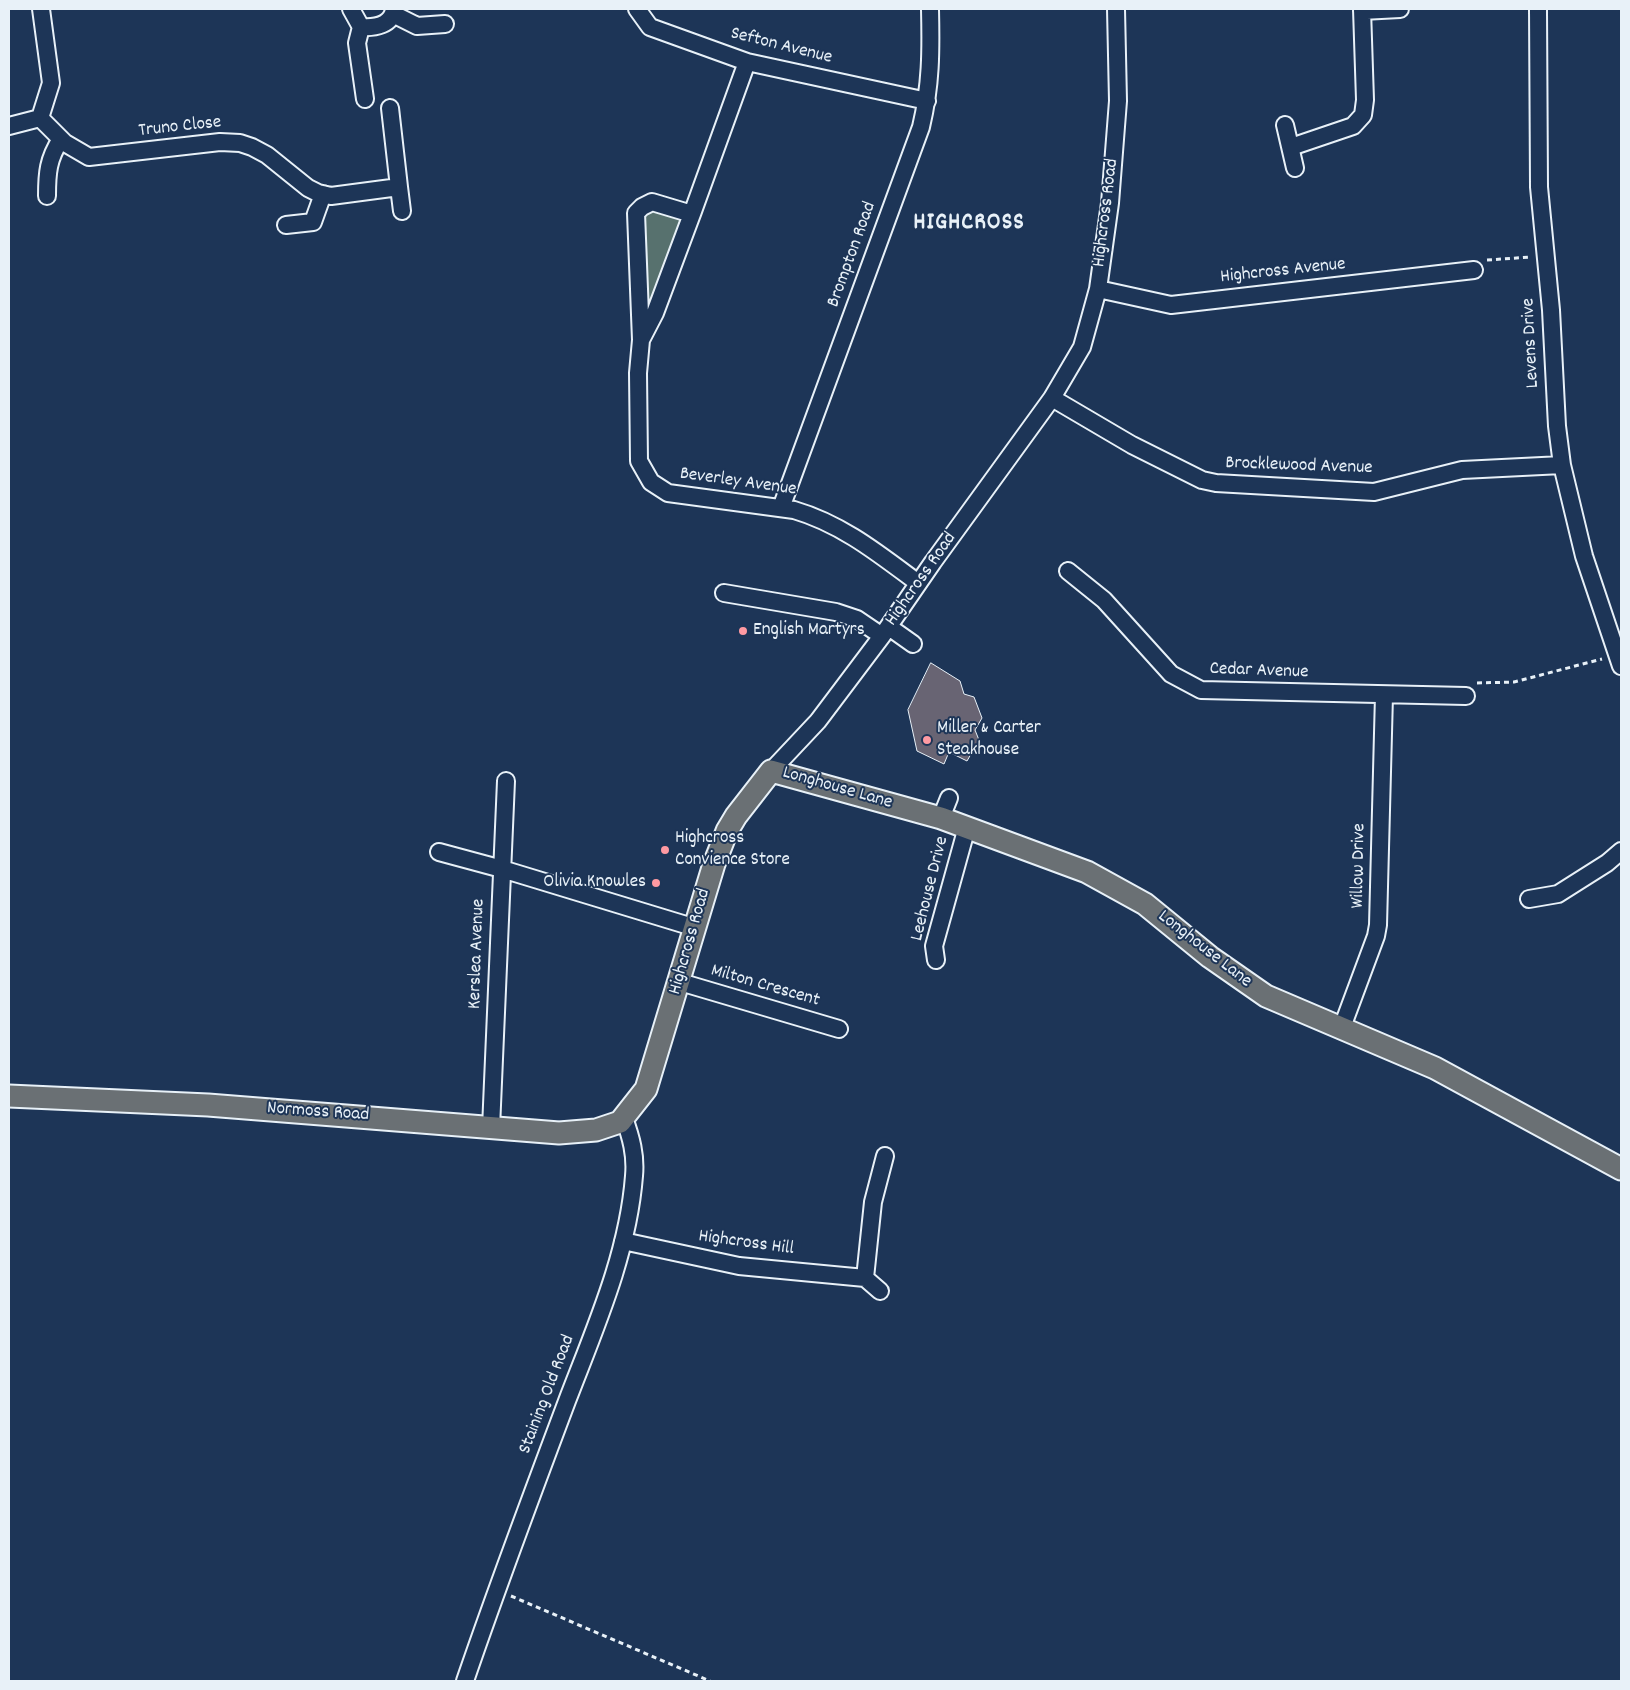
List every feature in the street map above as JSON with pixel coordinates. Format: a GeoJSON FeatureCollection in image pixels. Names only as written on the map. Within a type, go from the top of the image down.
{"type":"FeatureCollection","features":[{"type":"Feature","properties":{"kind":"main road","name":"Longhouse Lane"},"geometry":{"type":"LineString","coordinates":[[771,771],[941,818],[1052,858],[1114,886],[1145,904],[1210,958],[1266,996],[1341,1030],[1403,1053],[1435,1068],[1621,1169]]}},
{"type":"Feature","properties":{"kind":"main road","name":"Highcross Road"},"geometry":{"type":"LineString","coordinates":[[624,1118],[646,1089],[680,982],[714,864],[727,831],[736,816],[771,771]]}},
{"type":"Feature","properties":{"kind":"main road","name":"Normoss Road"},"geometry":{"type":"LineString","coordinates":[[9,1096],[208,1105],[491,1128],[581,1132],[603,1128],[620,1122],[624,1118]]}},
{"type":"Feature","properties":{"kind":"street"},"geometry":{"type":"LineString","coordinates":[[9,126],[40,118],[50,83],[41,9]]}},
{"type":"Feature","properties":{"kind":"street"},"geometry":{"type":"LineString","coordinates":[[351,9],[361,27],[357,43],[365,99]]}},
{"type":"Feature","properties":{"kind":"street","name":"Sefton Avenue"},"geometry":{"type":"LineString","coordinates":[[637,9],[650,27],[747,62],[927,100]]}},
{"type":"Feature","properties":{"kind":"street","name":"Brompton Road"},"geometry":{"type":"LineString","coordinates":[[781,508],[921,127],[932,66],[930,9]]}},
{"type":"Feature","properties":{"kind":"street","name":"Highcross Road"},"geometry":{"type":"LineString","coordinates":[[771,771],[818,721],[886,631],[918,583],[1052,398],[1082,347],[1098,289],[1110,203],[1118,101],[1116,9]]}},
{"type":"Feature","properties":{"kind":"street"},"geometry":{"type":"LineString","coordinates":[[1291,147],[1353,126],[1364,114],[1362,10],[1400,9]]}},
{"type":"Feature","properties":{"kind":"street","name":"Levens Drive"},"geometry":{"type":"LineString","coordinates":[[1538,9],[1539,187],[1546,256],[1557,426],[1562,465],[1580,541],[1619,661]]}},
{"type":"Feature","properties":{"kind":"street"},"geometry":{"type":"LineString","coordinates":[[361,27],[382,25],[394,11],[417,26],[445,24]]}},
{"type":"Feature","properties":{"kind":"street","name":"Beverley Avenue"},"geometry":{"type":"LineString","coordinates":[[641,340],[655,313],[747,62]]}},
{"type":"Feature","properties":{"kind":"street"},"geometry":{"type":"LineString","coordinates":[[390,108],[402,211]]}},
{"type":"Feature","properties":{"kind":"street","name":"Truno Close"},"geometry":{"type":"LineString","coordinates":[[40,118],[76,151],[89,156],[98,157],[220,142],[240,143],[267,155],[308,188],[323,194],[331,196],[399,187]]}},
{"type":"Feature","properties":{"kind":"street"},"geometry":{"type":"LineString","coordinates":[[1285,125],[1295,168]]}},
{"type":"Feature","properties":{"kind":"street"},"geometry":{"type":"LineString","coordinates":[[47,196],[47,167],[51,154],[61,139]]}},
{"type":"Feature","properties":{"kind":"street"},"geometry":{"type":"LineString","coordinates":[[286,225],[313,222],[323,194]]}},
{"type":"Feature","properties":{"kind":"street","name":"Beverley Avenue"},"geometry":{"type":"LineString","coordinates":[[692,214],[652,202],[636,213],[641,340],[638,373],[638,462],[650,482],[668,493],[781,508],[814,516],[840,528],[918,583]]}},
{"type":"Feature","properties":{"kind":"street","name":"Highcross Avenue"},"geometry":{"type":"LineString","coordinates":[[1098,289],[1171,305],[1474,270]]}},
{"type":"Feature","properties":{"kind":"street","name":"Brocklewood Avenue"},"geometry":{"type":"LineString","coordinates":[[1052,398],[1132,445],[1202,480],[1216,484],[1374,492],[1462,470],[1562,465]]}},
{"type":"Feature","properties":{"kind":"street","name":"Cedar Avenue"},"geometry":{"type":"LineString","coordinates":[[1068,571],[1104,600],[1171,674],[1192,687],[1201,690],[1466,696]]}},
{"type":"Feature","properties":{"kind":"street"},"geometry":{"type":"LineString","coordinates":[[724,593],[836,612],[886,631],[913,644]]}},
{"type":"Feature","properties":{"kind":"street","name":"Willow Drive"},"geometry":{"type":"LineString","coordinates":[[1341,1030],[1376,936],[1378,925],[1384,695]]}},
{"type":"Feature","properties":{"kind":"street","name":"Kerslea Avenue"},"geometry":{"type":"LineString","coordinates":[[491,1128],[506,781]]}},
{"type":"Feature","properties":{"kind":"street"},"geometry":{"type":"LineString","coordinates":[[941,818],[949,798]]}},
{"type":"Feature","properties":{"kind":"street","name":"Leehouse Drive"},"geometry":{"type":"LineString","coordinates":[[936,960],[934,946],[967,827]]}},
{"type":"Feature","properties":{"kind":"street"},"geometry":{"type":"LineString","coordinates":[[1529,899],[1558,894],[1591,874],[1621,851]]}},
{"type":"Feature","properties":{"kind":"street"},"geometry":{"type":"LineString","coordinates":[[439,852],[502,869],[696,928]]}},
{"type":"Feature","properties":{"kind":"street","name":"Milton Crescent"},"geometry":{"type":"LineString","coordinates":[[680,982],[839,1029]]}},
{"type":"Feature","properties":{"kind":"street","name":"Staining Old Road"},"geometry":{"type":"LineString","coordinates":[[465,1681],[496,1590],[606,1298],[623,1242],[634,1165],[632,1138],[624,1118]]}},
{"type":"Feature","properties":{"kind":"street"},"geometry":{"type":"LineString","coordinates":[[880,1291],[864,1278],[873,1202],[884,1156]]}},
{"type":"Feature","properties":{"kind":"street","name":"Highcross Hill"},"geometry":{"type":"LineString","coordinates":[[623,1242],[739,1266],[864,1278]]}},
{"type":"Feature","properties":{"kind":"path"},"geometry":{"type":"LineString","coordinates":[[1474,270],[1476,261],[1546,256]]}},
{"type":"Feature","properties":{"kind":"path"},"geometry":{"type":"LineString","coordinates":[[1466,696],[1472,683],[1514,682],[1619,661]]}},
{"type":"Feature","properties":{"kind":"path"},"geometry":{"type":"LineString","coordinates":[[496,1590],[710,1681]]}},
{"type":"Feature","properties":{"kind":"green space"},"geometry":{"type":"Polygon","coordinates":[[[642,207],[692,214],[641,340],[642,207]]]}},
{"type":"Feature","properties":{"kind":"building"},"geometry":{"type":"Polygon","coordinates":[[[931,663],[960,681],[964,694],[974,697],[982,718],[975,730],[979,740],[967,761],[949,752],[944,764],[917,751],[908,710],[931,663]]]}},
{"type":"Feature","properties":{"kind":"place","name":"English Martyrs"},"geometry":{"type":"Point","coordinates":[743,631]}},
{"type":"Feature","properties":{"kind":"place","name":"Miller & Carter Steakhouse"},"geometry":{"type":"Point","coordinates":[927,740]}},
{"type":"Feature","properties":{"kind":"place","name":"Highcross Convience Store"},"geometry":{"type":"Point","coordinates":[665,850]}},
{"type":"Feature","properties":{"kind":"place","name":"Olivia Knowles"},"geometry":{"type":"Point","coordinates":[656,883]}},
{"type":"Feature","properties":{"kind":"district","name":"HIGHCROSS"},"geometry":{"type":"Point","coordinates":[969,225]}}]}
